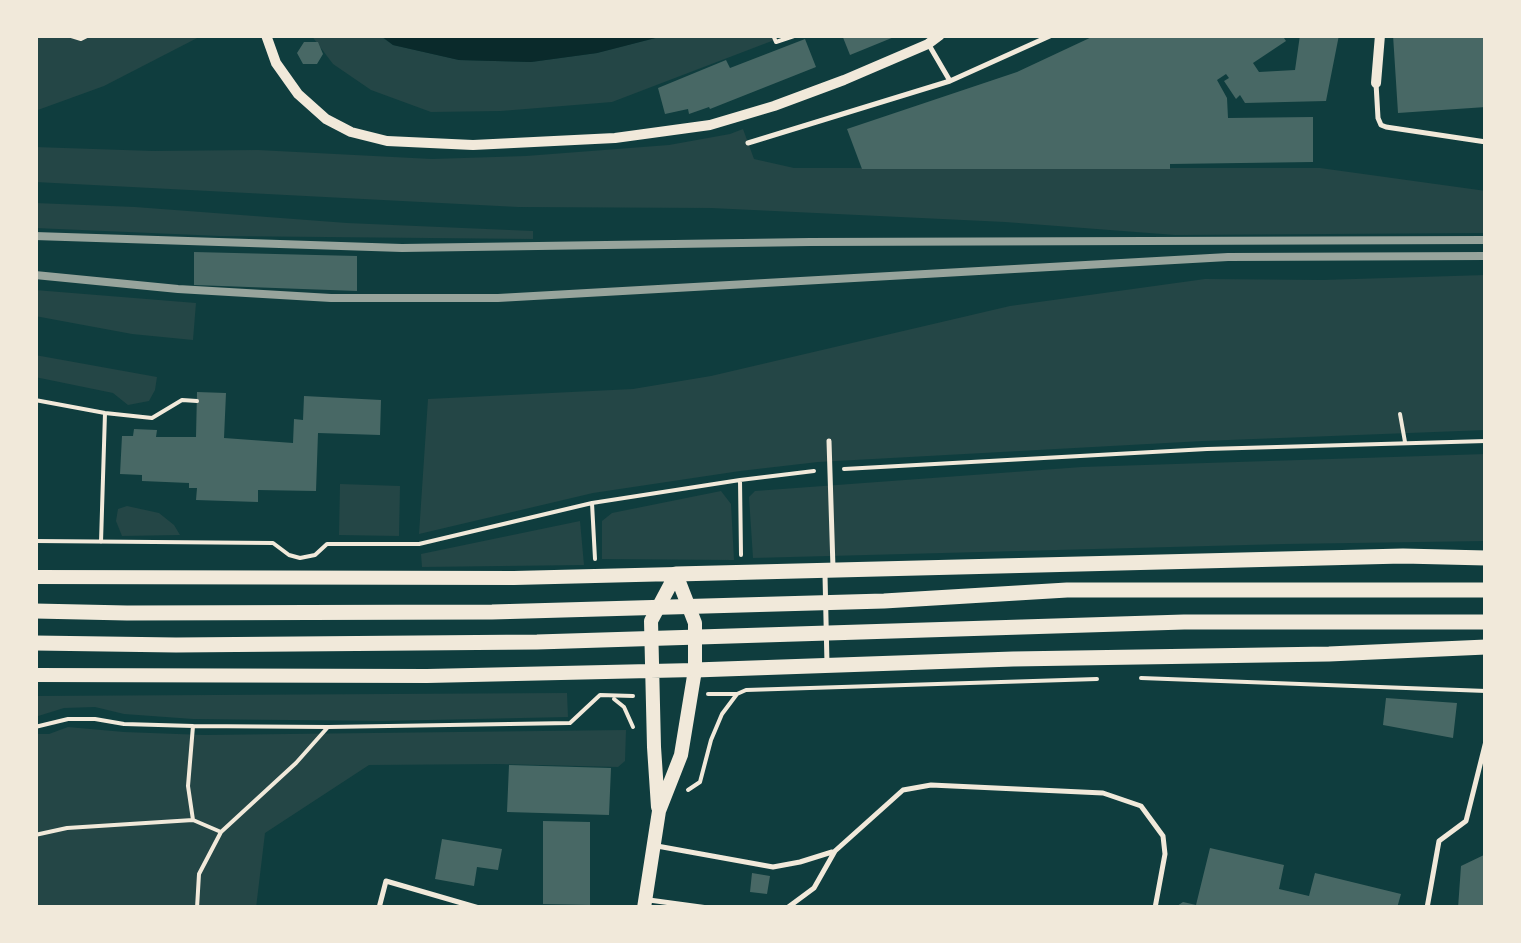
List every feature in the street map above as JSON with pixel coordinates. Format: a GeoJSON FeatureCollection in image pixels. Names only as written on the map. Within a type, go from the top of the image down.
{"type":"FeatureCollection","features":[{"type":"Feature","properties":{"kind":"highway"},"geometry":{"type":"LineString","coordinates":[[676,574],[1403,556],[1486,558]]}},
{"type":"Feature","properties":{"kind":"highway"},"geometry":{"type":"LineString","coordinates":[[35,611],[492,612],[884,601],[1066,590],[1486,590]]}},
{"type":"Feature","properties":{"kind":"highway"},"geometry":{"type":"LineString","coordinates":[[35,643],[537,642],[1184,622],[1486,622]]}},
{"type":"Feature","properties":{"kind":"highway"},"geometry":{"type":"LineString","coordinates":[[695,670],[1486,647]]}},
{"type":"Feature","properties":{"kind":"main road"},"geometry":{"type":"LineString","coordinates":[[35,577],[514,578],[676,574]]}},
{"type":"Feature","properties":{"kind":"main road"},"geometry":{"type":"LineString","coordinates":[[645,904],[659,811],[681,755],[695,670],[695,624],[676,574]]}},
{"type":"Feature","properties":{"kind":"main road"},"geometry":{"type":"LineString","coordinates":[[659,811],[651,620],[676,574]]}},
{"type":"Feature","properties":{"kind":"main road"},"geometry":{"type":"LineString","coordinates":[[35,675],[427,676],[695,670]]}},
{"type":"Feature","properties":{"kind":"street"},"geometry":{"type":"LineString","coordinates":[[266,35],[276,63],[298,94],[326,119],[351,132],[387,142],[473,144],[615,138],[710,125],[774,106],[928,44],[940,35]]}},
{"type":"Feature","properties":{"kind":"street"},"geometry":{"type":"LineString","coordinates":[[1376,83],[1380,35]]}},
{"type":"Feature","properties":{"kind":"lane"},"geometry":{"type":"LineString","coordinates":[[748,143],[950,82],[1052,35]]}},
{"type":"Feature","properties":{"kind":"lane"},"geometry":{"type":"LineString","coordinates":[[928,44],[950,82]]}},
{"type":"Feature","properties":{"kind":"lane"},"geometry":{"type":"LineString","coordinates":[[1376,83],[1378,118],[1386,128],[1486,142]]}},
{"type":"Feature","properties":{"kind":"lane"},"geometry":{"type":"LineString","coordinates":[[827,666],[828,442]]}},
{"type":"Feature","properties":{"kind":"lane"},"geometry":{"type":"LineString","coordinates":[[1427,908],[1439,841],[1466,821],[1486,741]]}},
{"type":"Feature","properties":{"kind":"lane"},"geometry":{"type":"LineString","coordinates":[[788,908],[814,888],[835,851],[903,790],[930,785],[1103,793],[1141,806],[1163,836],[1165,854],[1156,908]]}},
{"type":"Feature","properties":{"kind":"lane"},"geometry":{"type":"LineString","coordinates":[[653,846],[773,867],[835,851]]}},
{"type":"Feature","properties":{"kind":"lane"},"geometry":{"type":"LineString","coordinates":[[378,908],[386,882],[479,908]]}},
{"type":"Feature","properties":{"kind":"lane"},"geometry":{"type":"LineString","coordinates":[[645,904],[708,908]]}},
{"type":"Feature","properties":{"kind":"path"},"geometry":{"type":"LineString","coordinates":[[68,35],[81,39],[89,35]]}},
{"type":"Feature","properties":{"kind":"path"},"geometry":{"type":"LineString","coordinates":[[773,35],[776,42],[797,35]]}},
{"type":"Feature","properties":{"kind":"path"},"geometry":{"type":"LineString","coordinates":[[35,400],[152,418],[182,400],[197,401]]}},
{"type":"Feature","properties":{"kind":"path"},"geometry":{"type":"LineString","coordinates":[[101,542],[105,413]]}},
{"type":"Feature","properties":{"kind":"path"},"geometry":{"type":"LineString","coordinates":[[1400,414],[1405,442]]}},
{"type":"Feature","properties":{"kind":"path"},"geometry":{"type":"LineString","coordinates":[[35,540],[273,543],[300,558],[315,555],[327,544],[419,544],[592,504],[830,470],[1208,450],[1486,441]]}},
{"type":"Feature","properties":{"kind":"path"},"geometry":{"type":"LineString","coordinates":[[740,480],[741,560]]}},
{"type":"Feature","properties":{"kind":"path"},"geometry":{"type":"LineString","coordinates":[[592,504],[595,561]]}},
{"type":"Feature","properties":{"kind":"path"},"geometry":{"type":"LineString","coordinates":[[746,690],[1109,678]]}},
{"type":"Feature","properties":{"kind":"path"},"geometry":{"type":"LineString","coordinates":[[1128,678],[1486,692]]}},
{"type":"Feature","properties":{"kind":"path"},"geometry":{"type":"LineString","coordinates":[[686,792],[700,782],[711,740],[722,714],[737,694]]}},
{"type":"Feature","properties":{"kind":"path"},"geometry":{"type":"LineString","coordinates":[[35,727],[68,718],[193,726],[570,722],[600,695]]}},
{"type":"Feature","properties":{"kind":"path"},"geometry":{"type":"LineString","coordinates":[[192,820],[188,786],[193,726]]}},
{"type":"Feature","properties":{"kind":"path"},"geometry":{"type":"LineString","coordinates":[[197,908],[199,874],[221,832],[296,763],[328,727]]}},
{"type":"Feature","properties":{"kind":"path"},"geometry":{"type":"LineString","coordinates":[[35,835],[66,828],[192,820],[221,832]]}},
{"type":"Feature","properties":{"kind":"shaded area"},"geometry":{"type":"Polygon","coordinates":[[[35,35],[203,35],[104,86],[35,111],[35,35]]]}},
{"type":"Feature","properties":{"kind":"shaded area"},"geometry":{"type":"Polygon","coordinates":[[[311,35],[379,35],[393,45],[459,60],[531,62],[597,53],[667,35],[776,35],[777,39],[612,102],[431,112],[371,90],[333,64],[311,35]]]}},
{"type":"Feature","properties":{"kind":"shaded area"},"geometry":{"type":"Polygon","coordinates":[[[380,35],[667,35],[597,53],[531,62],[459,60],[393,45],[380,35]]]}},
{"type":"Feature","properties":{"kind":"shaded area"},"geometry":{"type":"Polygon","coordinates":[[[743,129],[754,159],[794,168],[1320,168],[1486,191],[1486,233],[1175,235],[1005,222],[711,208],[518,207],[35,182],[35,147],[258,150],[432,159],[669,145],[743,129]]]}},
{"type":"Feature","properties":{"kind":"shaded area"},"geometry":{"type":"Polygon","coordinates":[[[35,203],[533,231],[533,239],[220,236],[35,228],[35,203]]]}},
{"type":"Feature","properties":{"kind":"shaded area"},"geometry":{"type":"Polygon","coordinates":[[[1486,275],[1486,430],[818,462],[593,493],[419,534],[428,399],[633,389],[711,376],[1010,306],[1205,279],[1486,275]]]}},
{"type":"Feature","properties":{"kind":"shaded area"},"geometry":{"type":"Polygon","coordinates":[[[35,290],[196,303],[193,340],[132,334],[35,316],[35,290]]]}},
{"type":"Feature","properties":{"kind":"shaded area"},"geometry":{"type":"Polygon","coordinates":[[[35,355],[157,377],[155,390],[149,401],[128,405],[113,393],[35,377],[35,355]]]}},
{"type":"Feature","properties":{"kind":"shaded area"},"geometry":{"type":"Polygon","coordinates":[[[1486,454],[1486,541],[753,558],[749,497],[755,491],[1082,467],[1486,454]]]}},
{"type":"Feature","properties":{"kind":"shaded area"},"geometry":{"type":"Polygon","coordinates":[[[340,484],[400,486],[399,536],[339,535],[340,484]]]}},
{"type":"Feature","properties":{"kind":"shaded area"},"geometry":{"type":"Polygon","coordinates":[[[721,491],[731,504],[734,560],[602,559],[602,521],[612,513],[721,491]]]}},
{"type":"Feature","properties":{"kind":"shaded area"},"geometry":{"type":"Polygon","coordinates":[[[127,506],[159,513],[180,535],[122,536],[116,521],[118,509],[127,506]]]}},
{"type":"Feature","properties":{"kind":"shaded area"},"geometry":{"type":"Polygon","coordinates":[[[580,521],[584,565],[422,567],[421,554],[580,521]]]}},
{"type":"Feature","properties":{"kind":"shaded area"},"geometry":{"type":"Polygon","coordinates":[[[567,693],[568,717],[383,721],[193,719],[124,714],[95,707],[64,708],[35,717],[35,696],[567,693]]]}},
{"type":"Feature","properties":{"kind":"shaded area"},"geometry":{"type":"Polygon","coordinates":[[[68,727],[204,735],[626,730],[625,761],[618,767],[369,765],[265,833],[256,908],[35,908],[35,734],[68,727]]]}},
{"type":"Feature","properties":{"kind":"building"},"geometry":{"type":"Polygon","coordinates":[[[842,35],[899,35],[850,55],[842,35]]]}},
{"type":"Feature","properties":{"kind":"building"},"geometry":{"type":"Polygon","coordinates":[[[1096,35],[1282,35],[1286,41],[1253,63],[1259,72],[1295,70],[1300,35],[1339,35],[1326,101],[1245,103],[1240,95],[1236,99],[1224,81],[1229,78],[1226,74],[1217,80],[1227,98],[1228,118],[1313,117],[1313,162],[1170,164],[1170,169],[862,169],[847,129],[1017,72],[1096,35]]]}},
{"type":"Feature","properties":{"kind":"building"},"geometry":{"type":"Polygon","coordinates":[[[1393,35],[1486,35],[1486,107],[1398,113],[1393,35]]]}},
{"type":"Feature","properties":{"kind":"building"},"geometry":{"type":"Polygon","coordinates":[[[805,39],[816,67],[710,109],[665,114],[658,88],[726,60],[730,68],[805,39]]]}},
{"type":"Feature","properties":{"kind":"building"},"geometry":{"type":"Polygon","coordinates":[[[304,42],[318,42],[323,54],[317,64],[303,64],[297,53],[304,42]]]}},
{"type":"Feature","properties":{"kind":"building"},"geometry":{"type":"Polygon","coordinates":[[[194,252],[357,256],[357,291],[194,285],[194,252]]]}},
{"type":"Feature","properties":{"kind":"building"},"geometry":{"type":"Polygon","coordinates":[[[197,392],[226,393],[224,438],[293,443],[294,419],[303,420],[304,396],[381,400],[380,435],[318,433],[316,491],[258,490],[258,502],[196,500],[197,488],[189,488],[189,483],[142,481],[142,475],[120,474],[122,436],[133,436],[134,429],[157,430],[156,437],[196,437],[197,392]]]}},
{"type":"Feature","properties":{"kind":"building"},"geometry":{"type":"Polygon","coordinates":[[[1386,698],[1457,703],[1453,738],[1383,725],[1386,698]]]}},
{"type":"Feature","properties":{"kind":"building"},"geometry":{"type":"Polygon","coordinates":[[[509,765],[611,768],[609,815],[507,812],[509,765]]]}},
{"type":"Feature","properties":{"kind":"building"},"geometry":{"type":"Polygon","coordinates":[[[543,821],[590,822],[590,905],[543,904],[543,821]]]}},
{"type":"Feature","properties":{"kind":"building"},"geometry":{"type":"Polygon","coordinates":[[[442,839],[502,849],[498,870],[477,867],[474,886],[435,879],[442,839]]]}},
{"type":"Feature","properties":{"kind":"building"},"geometry":{"type":"Polygon","coordinates":[[[1210,848],[1284,865],[1279,889],[1309,896],[1315,873],[1401,894],[1397,908],[1174,908],[1183,902],[1196,905],[1210,848]]]}},
{"type":"Feature","properties":{"kind":"building"},"geometry":{"type":"Polygon","coordinates":[[[1486,854],[1486,908],[1458,908],[1461,866],[1486,854]]]}},
{"type":"Feature","properties":{"kind":"building"},"geometry":{"type":"Polygon","coordinates":[[[752,873],[770,876],[767,894],[750,892],[752,873]]]}},
{"type":"Feature","properties":{"kind":"railway"},"geometry":{"type":"LineString","coordinates":[[35,236],[402,248],[1486,240]]}},
{"type":"Feature","properties":{"kind":"railway"},"geometry":{"type":"LineString","coordinates":[[35,275],[331,298],[498,298],[1228,257],[1486,256]]}}]}
